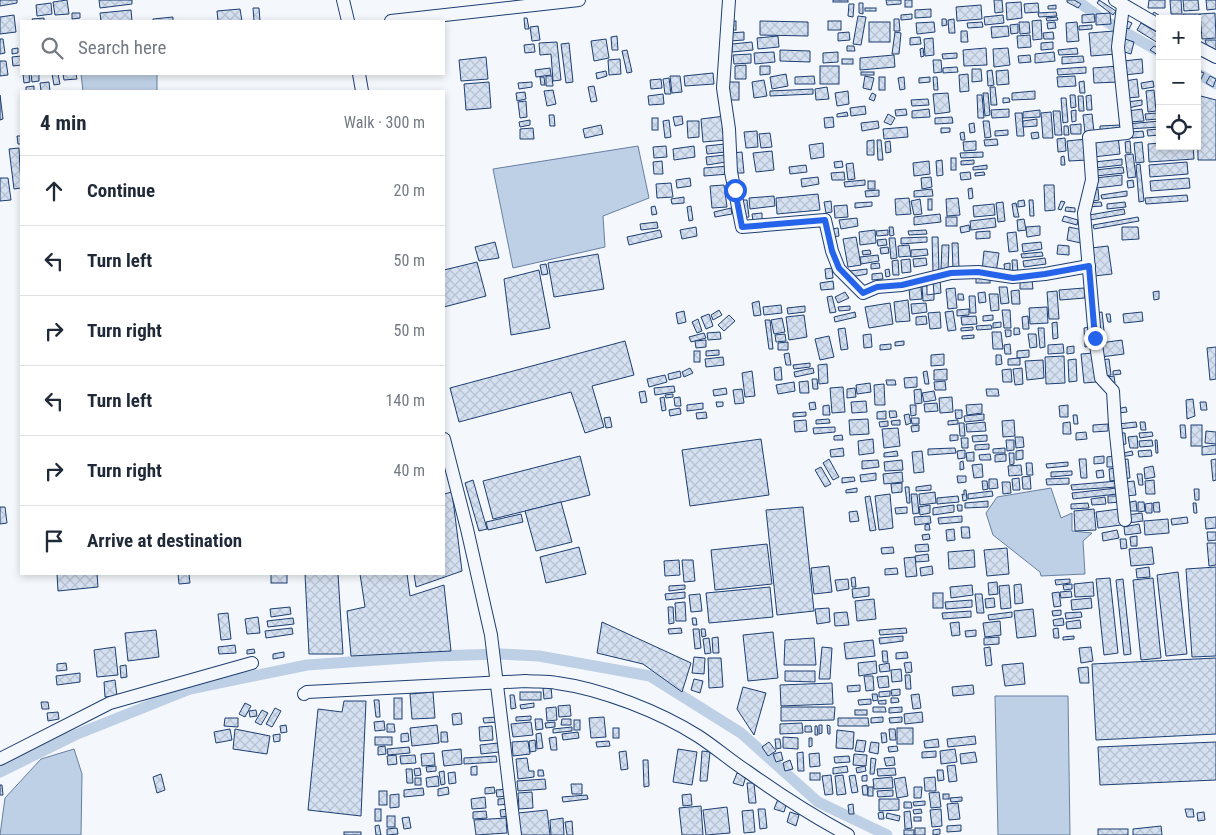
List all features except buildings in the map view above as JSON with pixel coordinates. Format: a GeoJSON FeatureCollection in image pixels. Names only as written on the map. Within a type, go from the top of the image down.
{"type":"FeatureCollection","features":[{"type":"Feature","properties":{"kind":"street"},"geometry":{"type":"LineString","coordinates":[[343,0],[348,20]]}},
{"type":"Feature","properties":{"kind":"street"},"geometry":{"type":"LineString","coordinates":[[399,20],[579,0]]}},
{"type":"Feature","properties":{"kind":"street"},"geometry":{"type":"LineString","coordinates":[[729,0],[723,88],[729,129],[731,172],[742,227],[825,220],[832,251],[839,268],[863,293],[877,287],[902,285],[951,273],[978,272],[1013,278],[1089,266]]}},
{"type":"Feature","properties":{"kind":"street"},"geometry":{"type":"LineString","coordinates":[[1125,520],[1114,425],[1113,391],[1101,378],[1095,338],[1084,213],[1092,180],[1089,137],[1127,133],[1118,47],[1119,3],[1156,24]]}},
{"type":"Feature","properties":{"kind":"street"},"geometry":{"type":"LineString","coordinates":[[1201,49],[1216,57]]}},
{"type":"Feature","properties":{"kind":"street"},"geometry":{"type":"LineString","coordinates":[[359,75],[362,90]]}},
{"type":"Feature","properties":{"kind":"street"},"geometry":{"type":"LineString","coordinates":[[445,443],[491,635],[515,835]]}},
{"type":"Feature","properties":{"kind":"street"},"geometry":{"type":"LineString","coordinates":[[0,760],[110,703],[252,663]]}},
{"type":"Feature","properties":{"kind":"street"},"geometry":{"type":"LineString","coordinates":[[304,694],[307,692],[496,678],[555,682],[586,689],[615,698],[674,722],[820,820],[848,835]]}},
{"type":"Feature","properties":{"kind":"water"},"geometry":{"type":"Polygon","coordinates":[[[81,75],[157,75],[157,90],[83,90],[81,75]]]}},
{"type":"Feature","properties":{"kind":"water"},"geometry":{"type":"Polygon","coordinates":[[[638,146],[649,198],[603,216],[605,247],[513,268],[493,169],[638,146]]]}},
{"type":"Feature","properties":{"kind":"water"},"geometry":{"type":"Polygon","coordinates":[[[1051,488],[1061,518],[1072,513],[1072,531],[1092,533],[1083,541],[1085,574],[1041,576],[1040,572],[993,535],[986,513],[997,497],[1051,488]]]}},
{"type":"Feature","properties":{"kind":"water"},"geometry":{"type":"Polygon","coordinates":[[[995,696],[1068,696],[1070,835],[998,835],[995,696]]]}},
{"type":"Feature","properties":{"kind":"water"},"geometry":{"type":"Polygon","coordinates":[[[74,749],[82,774],[81,835],[0,835],[5,798],[41,759],[74,749]]]}},
{"type":"Feature","properties":{"kind":"waterway"},"geometry":{"type":"LineString","coordinates":[[1076,0],[1105,21],[1156,50]]}},
{"type":"Feature","properties":{"kind":"waterway"},"geometry":{"type":"LineString","coordinates":[[1201,75],[1216,84]]}},
{"type":"Feature","properties":{"kind":"waterway"},"geometry":{"type":"LineString","coordinates":[[0,772],[75,735],[190,689],[307,665],[434,656],[501,654],[539,656],[650,676],[741,733],[818,802],[887,835]]}},
{"type":"Feature","properties":{"kind":"route"},"geometry":{"type":"LineString","coordinates":[[735,190],[742,227],[825,220],[832,251],[839,268],[863,293],[877,287],[902,285],[951,273],[978,272],[1013,278],[1089,266],[1095,338]]}}]}
